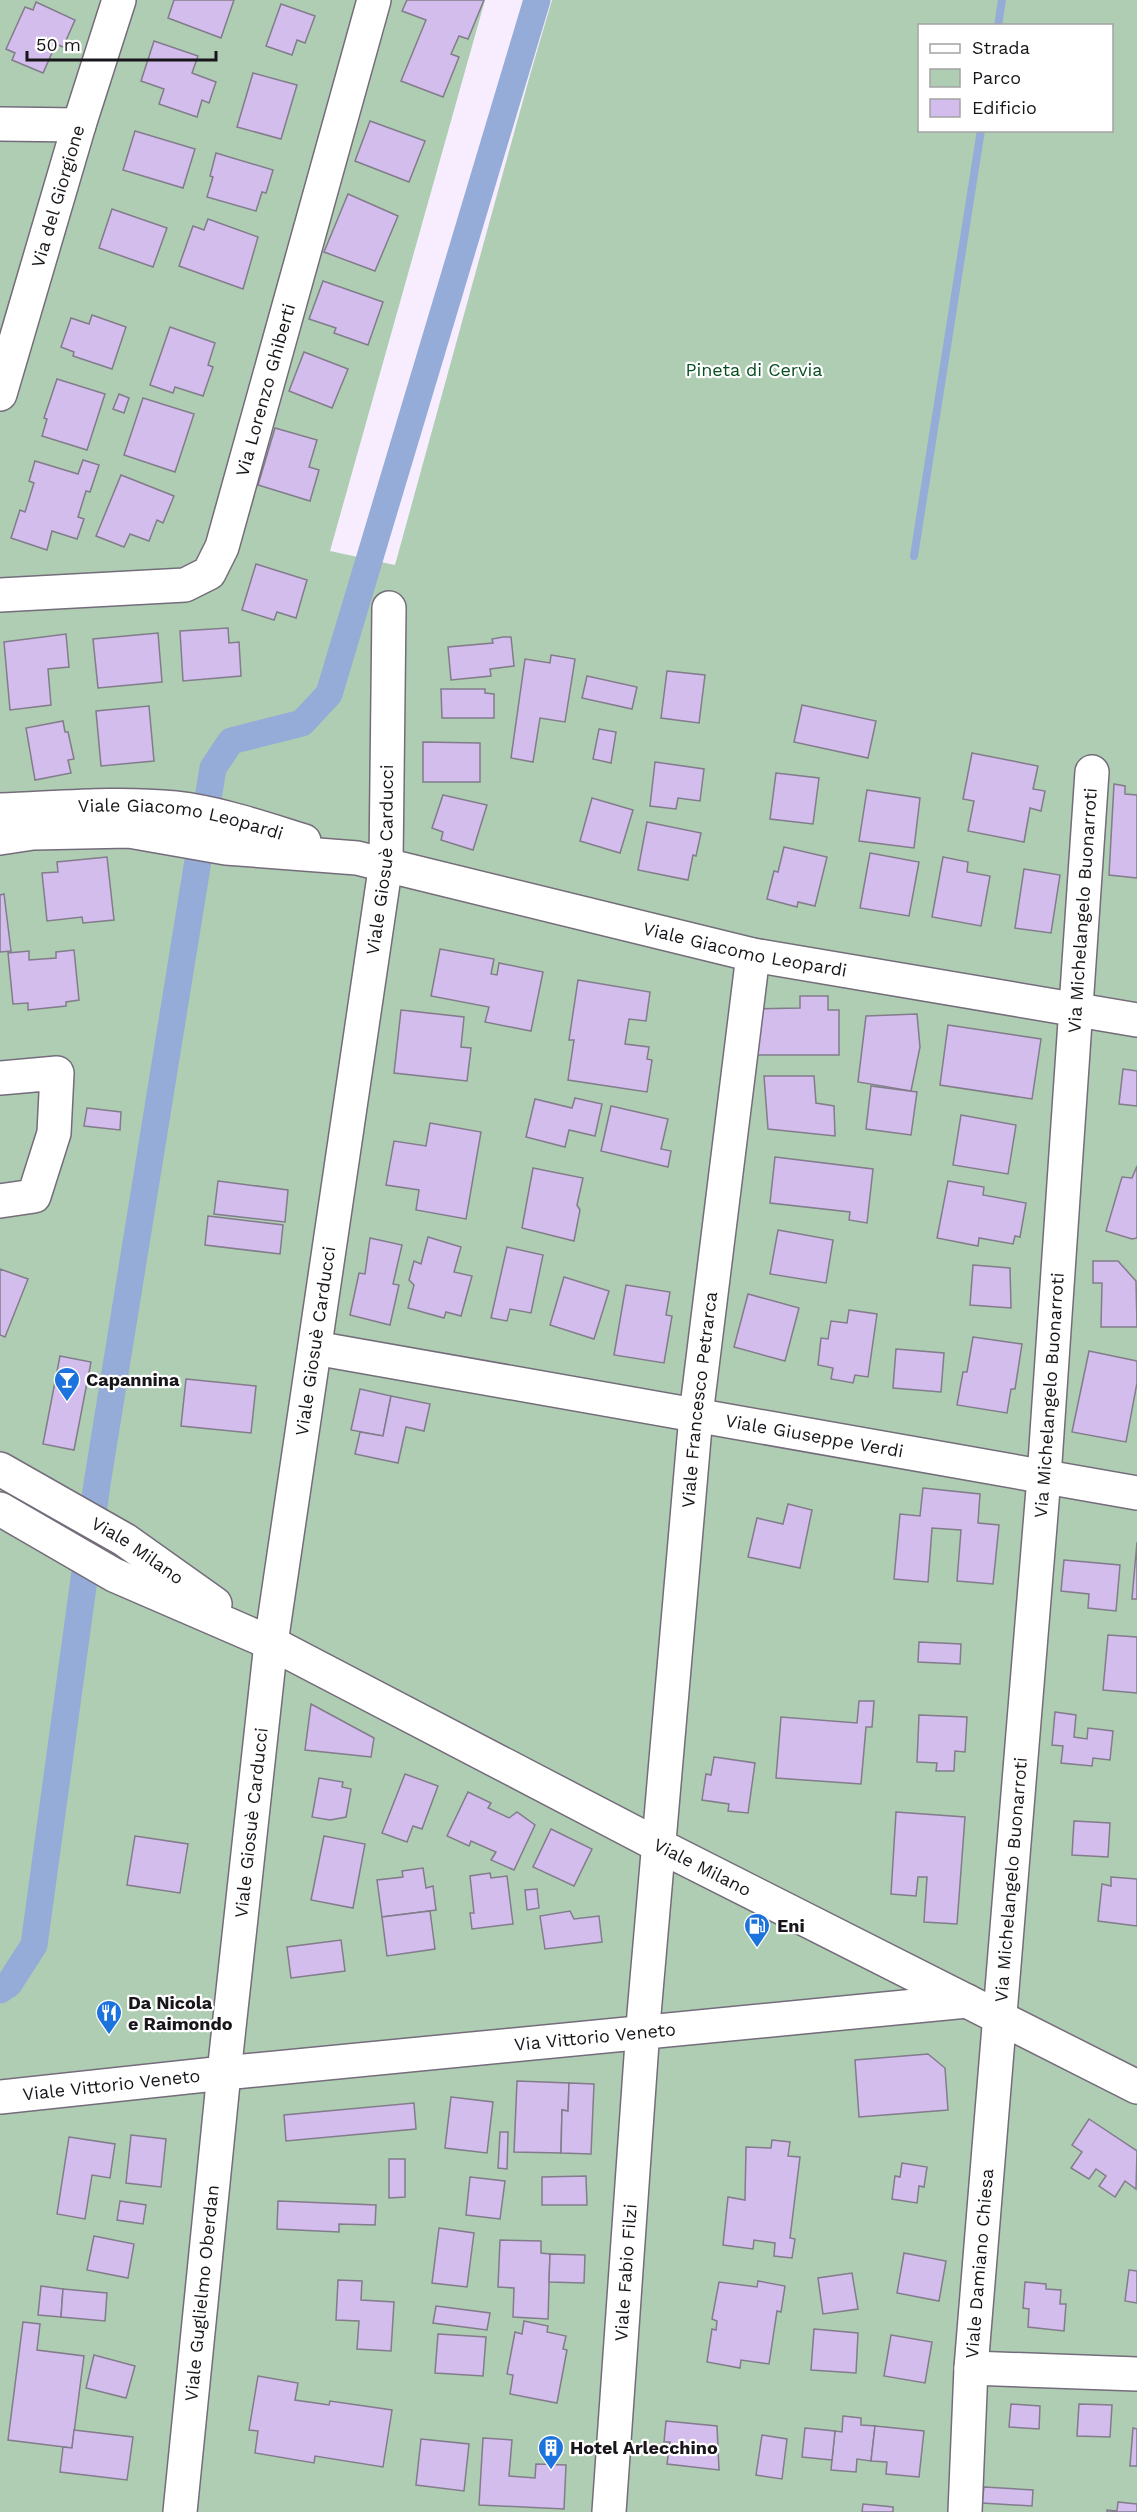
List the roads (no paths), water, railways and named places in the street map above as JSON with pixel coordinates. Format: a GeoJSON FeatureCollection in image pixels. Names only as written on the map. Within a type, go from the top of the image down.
{"type":"FeatureCollection","features":[{"type":"Feature","properties":{"kind":"street","name":"Via del Giorgione"},"geometry":{"type":"LineString","coordinates":[[1,384],[119,0]]}},
{"type":"Feature","properties":{"kind":"street","name":"Via Lorenzo Ghiberti"},"geometry":{"type":"LineString","coordinates":[[0,596],[185,585],[209,573],[222,547],[374,0]]}},
{"type":"Feature","properties":{"kind":"street"},"geometry":{"type":"LineString","coordinates":[[0,124],[79,125]]}},
{"type":"Feature","properties":{"kind":"street","name":"Viale Giosuè Carducci"},"geometry":{"type":"LineString","coordinates":[[224,2073],[271,1643],[315,1348],[371,860],[389,608]]}},
{"type":"Feature","properties":{"kind":"street","name":"Via Michelangelo Buonarroti"},"geometry":{"type":"LineString","coordinates":[[1000,2016],[1044,1477],[1092,772]]}},
{"type":"Feature","properties":{"kind":"street","name":"Viale Giacomo Leopardi"},"geometry":{"type":"LineString","coordinates":[[0,810],[130,805],[176,824],[371,860],[753,955],[1137,1020]]}},
{"type":"Feature","properties":{"kind":"street"},"geometry":{"type":"LineString","coordinates":[[0,817],[33,833]]}},
{"type":"Feature","properties":{"kind":"street","name":"Viale Giacomo Leopardi"},"geometry":{"type":"LineString","coordinates":[[0,838],[33,833],[129,831],[176,824]]}},
{"type":"Feature","properties":{"kind":"street","name":"Viale Francesco Petrarca"},"geometry":{"type":"LineString","coordinates":[[644,2033],[658,1845],[696,1415],[753,955]]}},
{"type":"Feature","properties":{"kind":"street"},"geometry":{"type":"LineString","coordinates":[[0,1078],[57,1073],[54,1133],[34,1196],[0,1201]]}},
{"type":"Feature","properties":{"kind":"street","name":"Viale Giuseppe Verdi"},"geometry":{"type":"LineString","coordinates":[[315,1348],[1137,1493]]}},
{"type":"Feature","properties":{"kind":"street","name":"Viale Milano"},"geometry":{"type":"LineString","coordinates":[[0,1469],[126,1540],[271,1643]]}},
{"type":"Feature","properties":{"kind":"street","name":"Viale Milano"},"geometry":{"type":"LineString","coordinates":[[0,1509],[114,1575],[271,1643],[658,1845],[1137,2087]]}},
{"type":"Feature","properties":{"kind":"street"},"geometry":{"type":"LineString","coordinates":[[898,2008],[910,1990],[902,1967]]}},
{"type":"Feature","properties":{"kind":"street","name":"Via Vittorio Veneto"},"geometry":{"type":"LineString","coordinates":[[224,2073],[967,2001]]}},
{"type":"Feature","properties":{"kind":"street","name":"Viale Damiano Chiesa"},"geometry":{"type":"LineString","coordinates":[[965,2512],[971,2368],[1000,2016]]}},
{"type":"Feature","properties":{"kind":"street","name":"Viale Fabio Filzi"},"geometry":{"type":"LineString","coordinates":[[609,2512],[644,2033]]}},
{"type":"Feature","properties":{"kind":"street","name":"Viale Vittorio Veneto"},"geometry":{"type":"LineString","coordinates":[[0,2097],[224,2073]]}},
{"type":"Feature","properties":{"kind":"street","name":"Viale Guglielmo Oberdan"},"geometry":{"type":"LineString","coordinates":[[180,2512],[224,2073]]}},
{"type":"Feature","properties":{"kind":"street"},"geometry":{"type":"LineString","coordinates":[[971,2368],[1137,2374]]}},
{"type":"Feature","properties":{"kind":"waterway"},"geometry":{"type":"LineString","coordinates":[[0,1990],[9,1984],[34,1945],[97,1484],[213,768],[231,741],[302,723],[329,694],[537,0]]}},
{"type":"Feature","properties":{"kind":"waterway"},"geometry":{"type":"LineString","coordinates":[[998,24],[1002,0]]}},
{"type":"Feature","properties":{"kind":"waterway"},"geometry":{"type":"LineString","coordinates":[[914,556],[981,132]]}},
{"type":"Feature","properties":{"kind":"place","name":"Capannina"},"geometry":{"type":"Point","coordinates":[67,1403]}},
{"type":"Feature","properties":{"kind":"place","name":"Eni"},"geometry":{"type":"Point","coordinates":[757,1949]}},
{"type":"Feature","properties":{"kind":"place","name":"Da Nicola e Raimondo"},"geometry":{"type":"Point","coordinates":[109,2036]}},
{"type":"Feature","properties":{"kind":"place","name":"Hotel Arlecchino"},"geometry":{"type":"Point","coordinates":[551,2471]}},
{"type":"Feature","properties":{"kind":"park label","name":"Pineta di Cervia"},"geometry":{"type":"Point","coordinates":[754,370]}}]}
